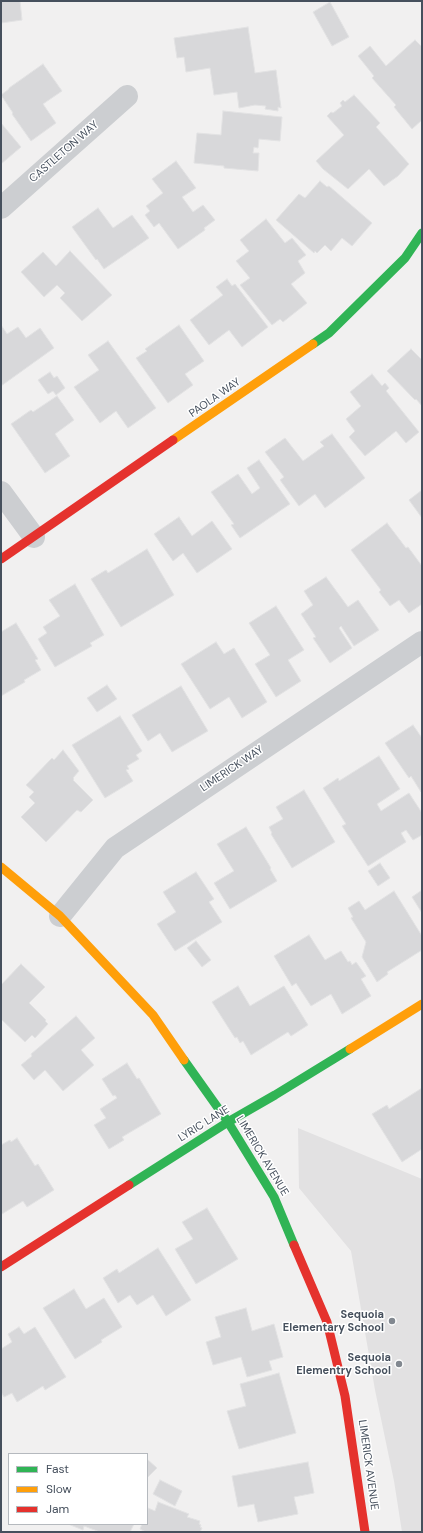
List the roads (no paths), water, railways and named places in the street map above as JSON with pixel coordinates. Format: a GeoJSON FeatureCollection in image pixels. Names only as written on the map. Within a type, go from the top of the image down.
{"type":"FeatureCollection","features":[{"type":"Feature","properties":{"kind":"street","name":"CASTLETON WAY"},"geometry":{"type":"LineString","coordinates":[[1,208],[128,96]]}},
{"type":"Feature","properties":{"kind":"street","name":"PAOLA WAY"},"geometry":{"type":"LineString","coordinates":[[1,559],[329,333],[405,258],[422,233]]}},
{"type":"Feature","properties":{"kind":"street"},"geometry":{"type":"LineString","coordinates":[[1,492],[34,537]]}},
{"type":"Feature","properties":{"kind":"street","name":"LIMERICK WAY"},"geometry":{"type":"LineString","coordinates":[[60,916],[114,848],[422,642]]}},
{"type":"Feature","properties":{"kind":"street","name":"LIMERICK AVENUE"},"geometry":{"type":"LineString","coordinates":[[1,867],[60,916],[153,1014],[228,1122],[274,1197],[327,1322],[345,1396],[366,1532]]}},
{"type":"Feature","properties":{"kind":"street","name":"LYRIC LANE"},"geometry":{"type":"LineString","coordinates":[[1,1267],[228,1122],[275,1095],[422,1004]]}},
{"type":"Feature","properties":{"kind":"place","name":"Sequoia Elementary School"},"geometry":{"type":"Point","coordinates":[392,1321]}},
{"type":"Feature","properties":{"kind":"place","name":"Sequoia Elementry School"},"geometry":{"type":"Point","coordinates":[399,1364]}}]}
